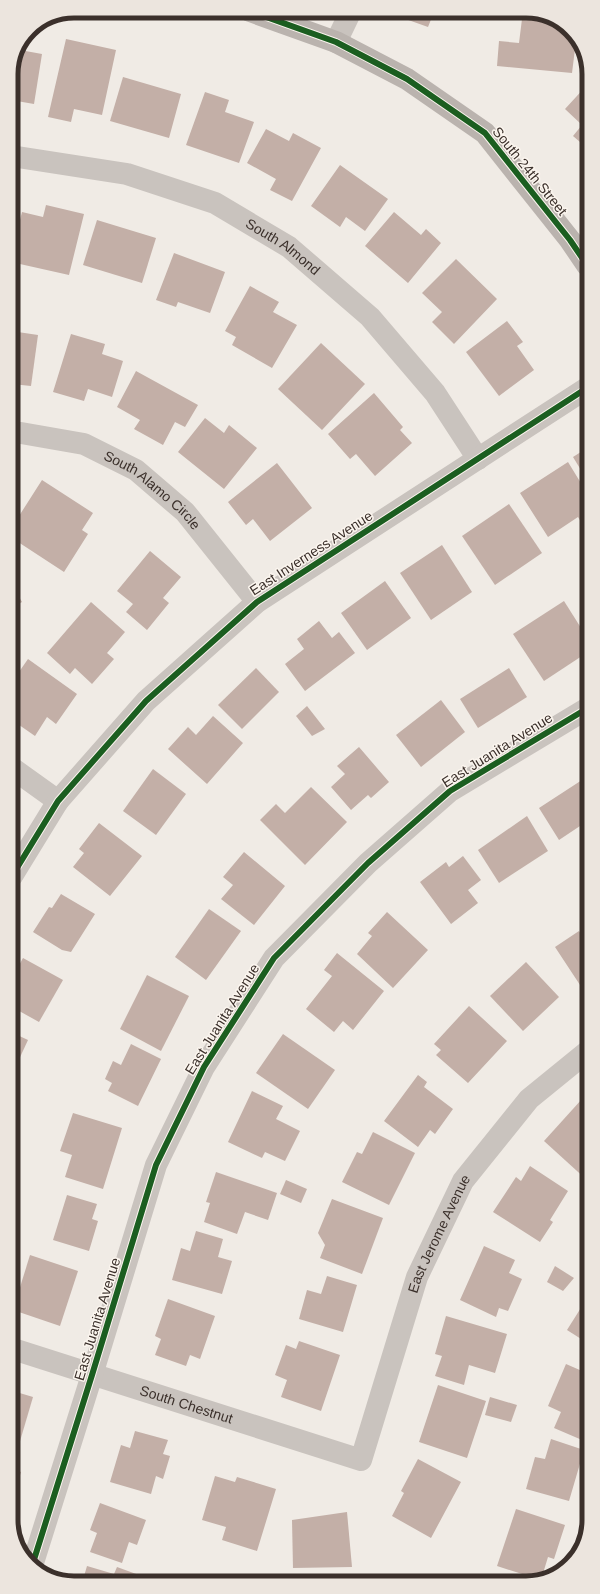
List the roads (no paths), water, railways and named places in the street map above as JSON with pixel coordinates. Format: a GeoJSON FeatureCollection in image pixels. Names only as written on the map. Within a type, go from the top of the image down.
{"type":"FeatureCollection","features":[{"type":"Feature","properties":{"kind":"street","name":"South 24th Street"},"geometry":{"type":"LineString","coordinates":[[269,18],[336,42],[407,79],[485,133],[570,240],[582,258]]}},
{"type":"Feature","properties":{"kind":"street"},"geometry":{"type":"LineString","coordinates":[[336,42],[348,18]]}},
{"type":"Feature","properties":{"kind":"street","name":"South Almond"},"geometry":{"type":"LineString","coordinates":[[18,157],[128,174],[215,203],[289,247],[370,317],[435,392],[478,459]]}},
{"type":"Feature","properties":{"kind":"street","name":"East Inverness Avenue"},"geometry":{"type":"LineString","coordinates":[[18,866],[58,801],[146,701],[257,602],[582,391]]}},
{"type":"Feature","properties":{"kind":"street","name":"South Alamo Circle"},"geometry":{"type":"LineString","coordinates":[[18,433],[84,444],[136,470],[185,512],[257,602]]}},
{"type":"Feature","properties":{"kind":"street","name":"East Juanita Avenue"},"geometry":{"type":"LineString","coordinates":[[34,1559],[156,1165],[204,1067],[274,958],[368,863],[450,791],[582,712]]}},
{"type":"Feature","properties":{"kind":"street"},"geometry":{"type":"LineString","coordinates":[[18,772],[58,801]]}},
{"type":"Feature","properties":{"kind":"street","name":"East Jerome Avenue"},"geometry":{"type":"LineString","coordinates":[[361,1460],[417,1276],[463,1180],[529,1099],[582,1056]]}},
{"type":"Feature","properties":{"kind":"street","name":"South Chestnut"},"geometry":{"type":"LineString","coordinates":[[18,1351],[361,1460]]}}]}
